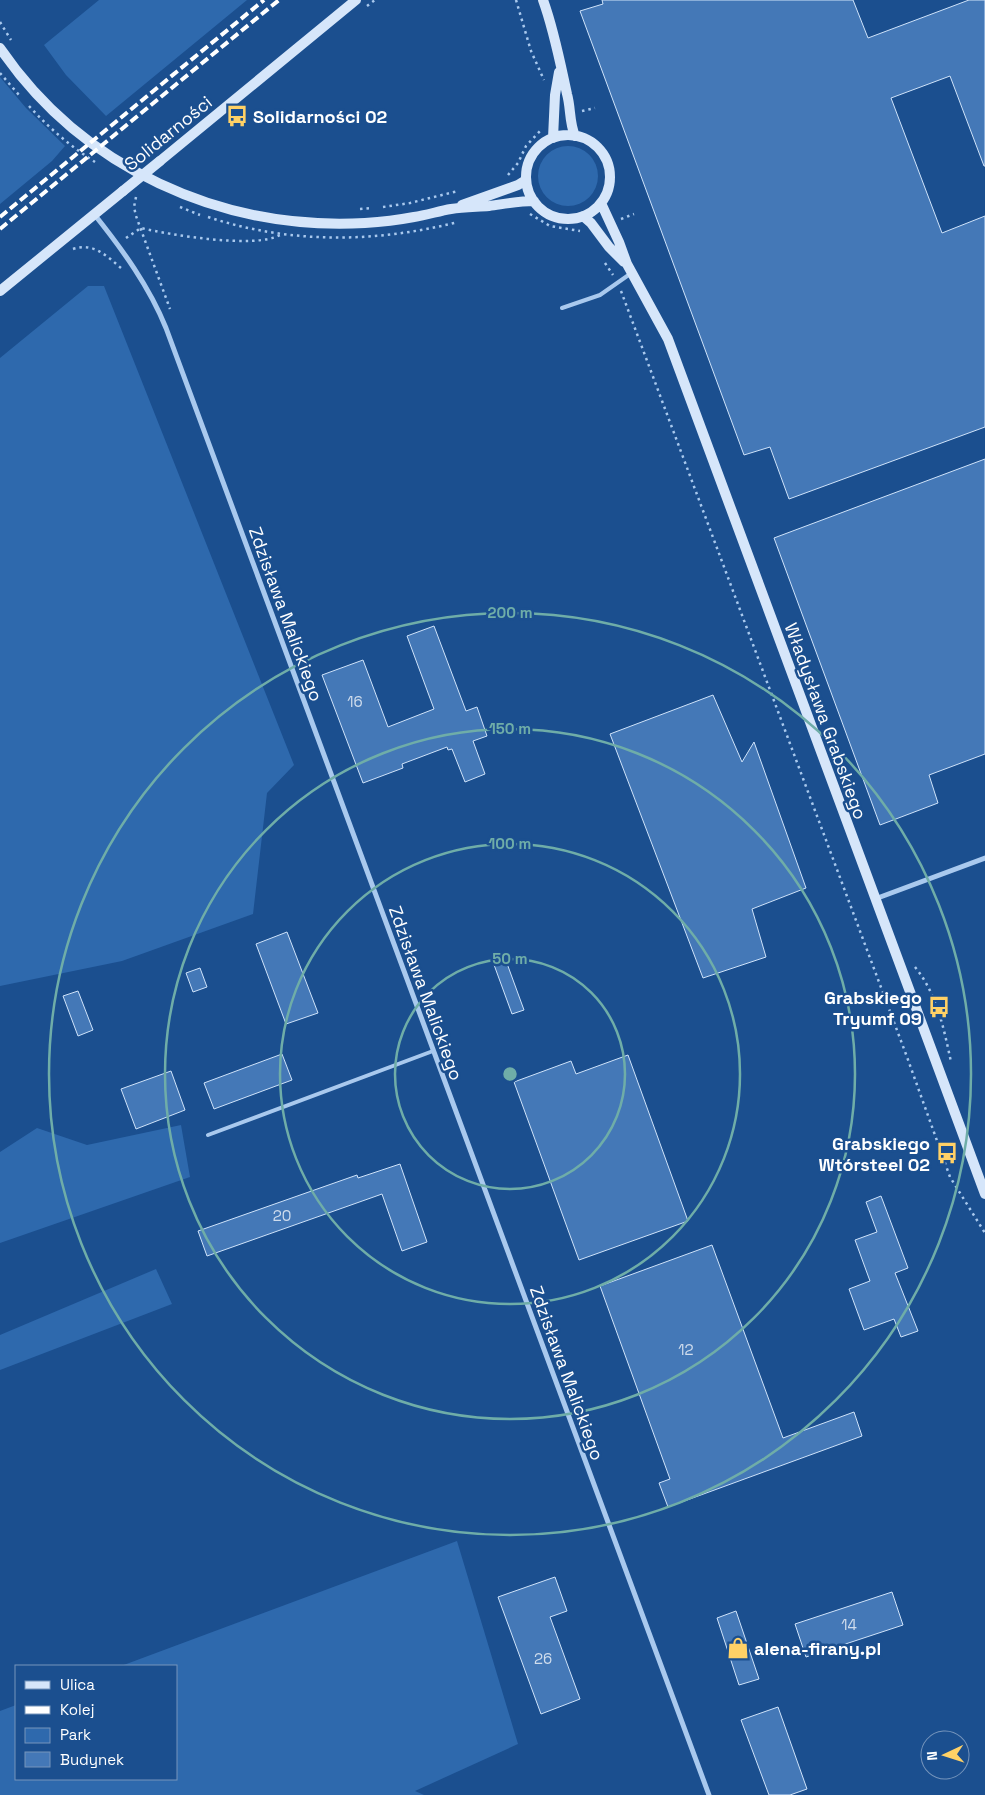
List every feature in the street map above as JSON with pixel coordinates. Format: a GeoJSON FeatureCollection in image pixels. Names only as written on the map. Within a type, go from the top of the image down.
{"type":"FeatureCollection","features":[{"type":"Feature","properties":{"kind":"street","name":"Solidarności"},"geometry":{"type":"LineString","coordinates":[[0,291],[356,0]]}},
{"type":"Feature","properties":{"kind":"street"},"geometry":{"type":"LineString","coordinates":[[542,0],[554,34],[560,68],[568,96],[571,127],[575,136]]}},
{"type":"Feature","properties":{"kind":"street"},"geometry":{"type":"LineString","coordinates":[[0,48],[29,86],[48,106],[72,129],[108,155],[166,187],[212,204],[249,214],[328,224],[367,223],[414,218],[452,209],[526,180]]}},
{"type":"Feature","properties":{"kind":"street"},"geometry":{"type":"LineString","coordinates":[[552,138],[555,95],[560,68]]}},
{"type":"Feature","properties":{"kind":"street"},"geometry":{"type":"LineString","coordinates":[[563,135],[575,136],[586,139],[597,146],[607,162],[610,180],[607,192],[601,203],[593,211],[570,219],[556,217],[544,211],[534,201],[528,191],[526,180],[528,166],[533,154],[541,145],[552,138],[563,135]]}},
{"type":"Feature","properties":{"kind":"street"},"geometry":{"type":"LineString","coordinates":[[452,209],[534,201]]}},
{"type":"Feature","properties":{"kind":"street","name":"Władysława Grabskiego"},"geometry":{"type":"LineString","coordinates":[[601,203],[629,268],[668,339],[985,1194]]}},
{"type":"Feature","properties":{"kind":"street","name":"Zdzisława Malickiego"},"geometry":{"type":"LineString","coordinates":[[94,214],[139,275],[166,328],[709,1795]]}},
{"type":"Feature","properties":{"kind":"street","name":"Władysława Grabskiego"},"geometry":{"type":"LineString","coordinates":[[583,216],[629,268]]}},
{"type":"Feature","properties":{"kind":"street"},"geometry":{"type":"LineString","coordinates":[[875,899],[985,858]]}},
{"type":"Feature","properties":{"kind":"lane"},"geometry":{"type":"LineString","coordinates":[[562,308],[600,295],[617,283],[629,268]]}},
{"type":"Feature","properties":{"kind":"lane"},"geometry":{"type":"LineString","coordinates":[[208,1135],[433,1051]]}},
{"type":"Feature","properties":{"kind":"path"},"geometry":{"type":"LineString","coordinates":[[516,0],[531,51],[545,82]]}},
{"type":"Feature","properties":{"kind":"path"},"geometry":{"type":"LineString","coordinates":[[0,22],[15,45]]}},
{"type":"Feature","properties":{"kind":"path"},"geometry":{"type":"LineString","coordinates":[[501,178],[514,170],[526,146],[544,126]]}},
{"type":"Feature","properties":{"kind":"path"},"geometry":{"type":"LineString","coordinates":[[359,209],[410,203],[461,191]]}},
{"type":"Feature","properties":{"kind":"path"},"geometry":{"type":"LineString","coordinates":[[136,197],[134,207],[141,228],[181,236],[209,239],[268,240],[282,234]]}},
{"type":"Feature","properties":{"kind":"path"},"geometry":{"type":"LineString","coordinates":[[524,211],[550,226],[581,232]]}},
{"type":"Feature","properties":{"kind":"path"},"geometry":{"type":"LineString","coordinates":[[69,251],[82,246],[96,249],[102,253]]}},
{"type":"Feature","properties":{"kind":"path"},"geometry":{"type":"LineString","coordinates":[[603,260],[617,283],[637,332],[907,1057],[950,1178],[985,1233]]}},
{"type":"Feature","properties":{"kind":"green space"},"geometry":{"type":"Polygon","coordinates":[[[99,0],[247,0],[106,116],[66,75],[44,45],[99,0]]]}},
{"type":"Feature","properties":{"kind":"green space"},"geometry":{"type":"Polygon","coordinates":[[[0,77],[26,108],[65,146],[52,161],[0,204],[0,77]]]}},
{"type":"Feature","properties":{"kind":"green space"},"geometry":{"type":"Polygon","coordinates":[[[568,146],[585,151],[593,159],[598,176],[593,193],[585,201],[568,206],[551,201],[543,193],[538,176],[543,159],[551,151],[568,146]]]}},
{"type":"Feature","properties":{"kind":"green space"},"geometry":{"type":"Polygon","coordinates":[[[88,286],[104,286],[294,765],[267,793],[253,914],[122,961],[0,986],[0,358],[88,286]]]}},
{"type":"Feature","properties":{"kind":"green space"},"geometry":{"type":"Polygon","coordinates":[[[181,1125],[190,1177],[0,1243],[0,1152],[37,1128],[87,1145],[181,1125]]]}},
{"type":"Feature","properties":{"kind":"green space"},"geometry":{"type":"Polygon","coordinates":[[[156,1269],[172,1304],[0,1370],[0,1335],[156,1269]]]}},
{"type":"Feature","properties":{"kind":"green space"},"geometry":{"type":"Polygon","coordinates":[[[457,1541],[518,1744],[415,1791],[424,1795],[0,1795],[0,1711],[15,1705],[15,1780],[178,1780],[178,1665],[124,1665],[457,1541]]]}},
{"type":"Feature","properties":{"kind":"building"},"geometry":{"type":"Polygon","coordinates":[[[602,0],[853,0],[868,38],[969,0],[985,0],[985,166],[950,76],[891,98],[942,233],[985,216],[985,427],[789,499],[770,447],[744,455],[580,11],[603,4],[602,0]]]}},
{"type":"Feature","properties":{"kind":"building"},"geometry":{"type":"Polygon","coordinates":[[[985,459],[985,754],[929,775],[938,803],[880,825],[774,538],[985,459]]]}},
{"type":"Feature","properties":{"kind":"building"},"geometry":{"type":"Polygon","coordinates":[[[434,626],[466,711],[477,707],[487,736],[473,741],[485,774],[465,782],[452,749],[448,750],[447,747],[402,764],[403,768],[363,783],[322,675],[363,660],[388,727],[434,709],[407,636],[434,626]]]}},
{"type":"Feature","properties":{"kind":"building"},"geometry":{"type":"Polygon","coordinates":[[[713,695],[742,762],[754,742],[806,888],[752,909],[766,957],[703,978],[610,734],[713,695]]]}},
{"type":"Feature","properties":{"kind":"building"},"geometry":{"type":"Polygon","coordinates":[[[287,932],[318,1013],[286,1024],[256,944],[287,932]]]}},
{"type":"Feature","properties":{"kind":"building"},"geometry":{"type":"Polygon","coordinates":[[[505,958],[524,1010],[512,1014],[493,962],[505,958]]]}},
{"type":"Feature","properties":{"kind":"building"},"geometry":{"type":"Polygon","coordinates":[[[200,968],[207,987],[193,992],[186,973],[200,968]]]}},
{"type":"Feature","properties":{"kind":"building"},"geometry":{"type":"Polygon","coordinates":[[[78,991],[93,1030],[78,1036],[63,996],[78,991]]]}},
{"type":"Feature","properties":{"kind":"building"},"geometry":{"type":"Polygon","coordinates":[[[282,1054],[292,1080],[214,1109],[204,1083],[282,1054]]]}},
{"type":"Feature","properties":{"kind":"building"},"geometry":{"type":"Polygon","coordinates":[[[628,1055],[688,1221],[579,1260],[514,1082],[571,1061],[576,1074],[628,1055]]]}},
{"type":"Feature","properties":{"kind":"building"},"geometry":{"type":"Polygon","coordinates":[[[171,1071],[185,1110],[136,1129],[121,1089],[171,1071]]]}},
{"type":"Feature","properties":{"kind":"building"},"geometry":{"type":"Polygon","coordinates":[[[400,1164],[427,1242],[402,1251],[382,1194],[207,1256],[198,1231],[357,1175],[358,1178],[400,1164]]]}},
{"type":"Feature","properties":{"kind":"building"},"geometry":{"type":"Polygon","coordinates":[[[881,1196],[908,1268],[895,1273],[918,1331],[901,1337],[894,1319],[864,1330],[849,1289],[870,1281],[855,1240],[877,1232],[866,1202],[881,1196]]]}},
{"type":"Feature","properties":{"kind":"building"},"geometry":{"type":"Polygon","coordinates":[[[712,1245],[783,1438],[854,1412],[862,1436],[668,1507],[659,1483],[670,1479],[600,1286],[712,1245]]]}},
{"type":"Feature","properties":{"kind":"building"},"geometry":{"type":"Polygon","coordinates":[[[555,1577],[567,1611],[550,1617],[580,1699],[541,1714],[498,1597],[555,1577]]]}},
{"type":"Feature","properties":{"kind":"building"},"geometry":{"type":"Polygon","coordinates":[[[892,1592],[903,1625],[806,1657],[795,1624],[892,1592]]]}},
{"type":"Feature","properties":{"kind":"building","name":"alena-firany.pl"},"geometry":{"type":"Polygon","coordinates":[[[736,1611],[759,1679],[739,1685],[717,1618],[736,1611]]]}},
{"type":"Feature","properties":{"kind":"building"},"geometry":{"type":"Polygon","coordinates":[[[778,1707],[807,1789],[790,1795],[769,1795],[741,1720],[778,1707]]]}},
{"type":"Feature","properties":{"kind":"railway"},"geometry":{"type":"LineString","coordinates":[[0,217],[264,0]]}},
{"type":"Feature","properties":{"kind":"railway"},"geometry":{"type":"LineString","coordinates":[[0,229],[279,0]]}},
{"type":"Feature","properties":{"kind":"place","name":"Solidarności 02"},"geometry":{"type":"Point","coordinates":[237,116]}},
{"type":"Feature","properties":{"kind":"place","name":"Grabskiego Tryumf 09"},"geometry":{"type":"Point","coordinates":[939,1007]}},
{"type":"Feature","properties":{"kind":"place","name":"Grabskiego Wtórsteel 02"},"geometry":{"type":"Point","coordinates":[947,1153]}},
{"type":"Feature","properties":{"kind":"place","name":"alena-firany.pl"},"geometry":{"type":"Point","coordinates":[738,1648]}}]}
